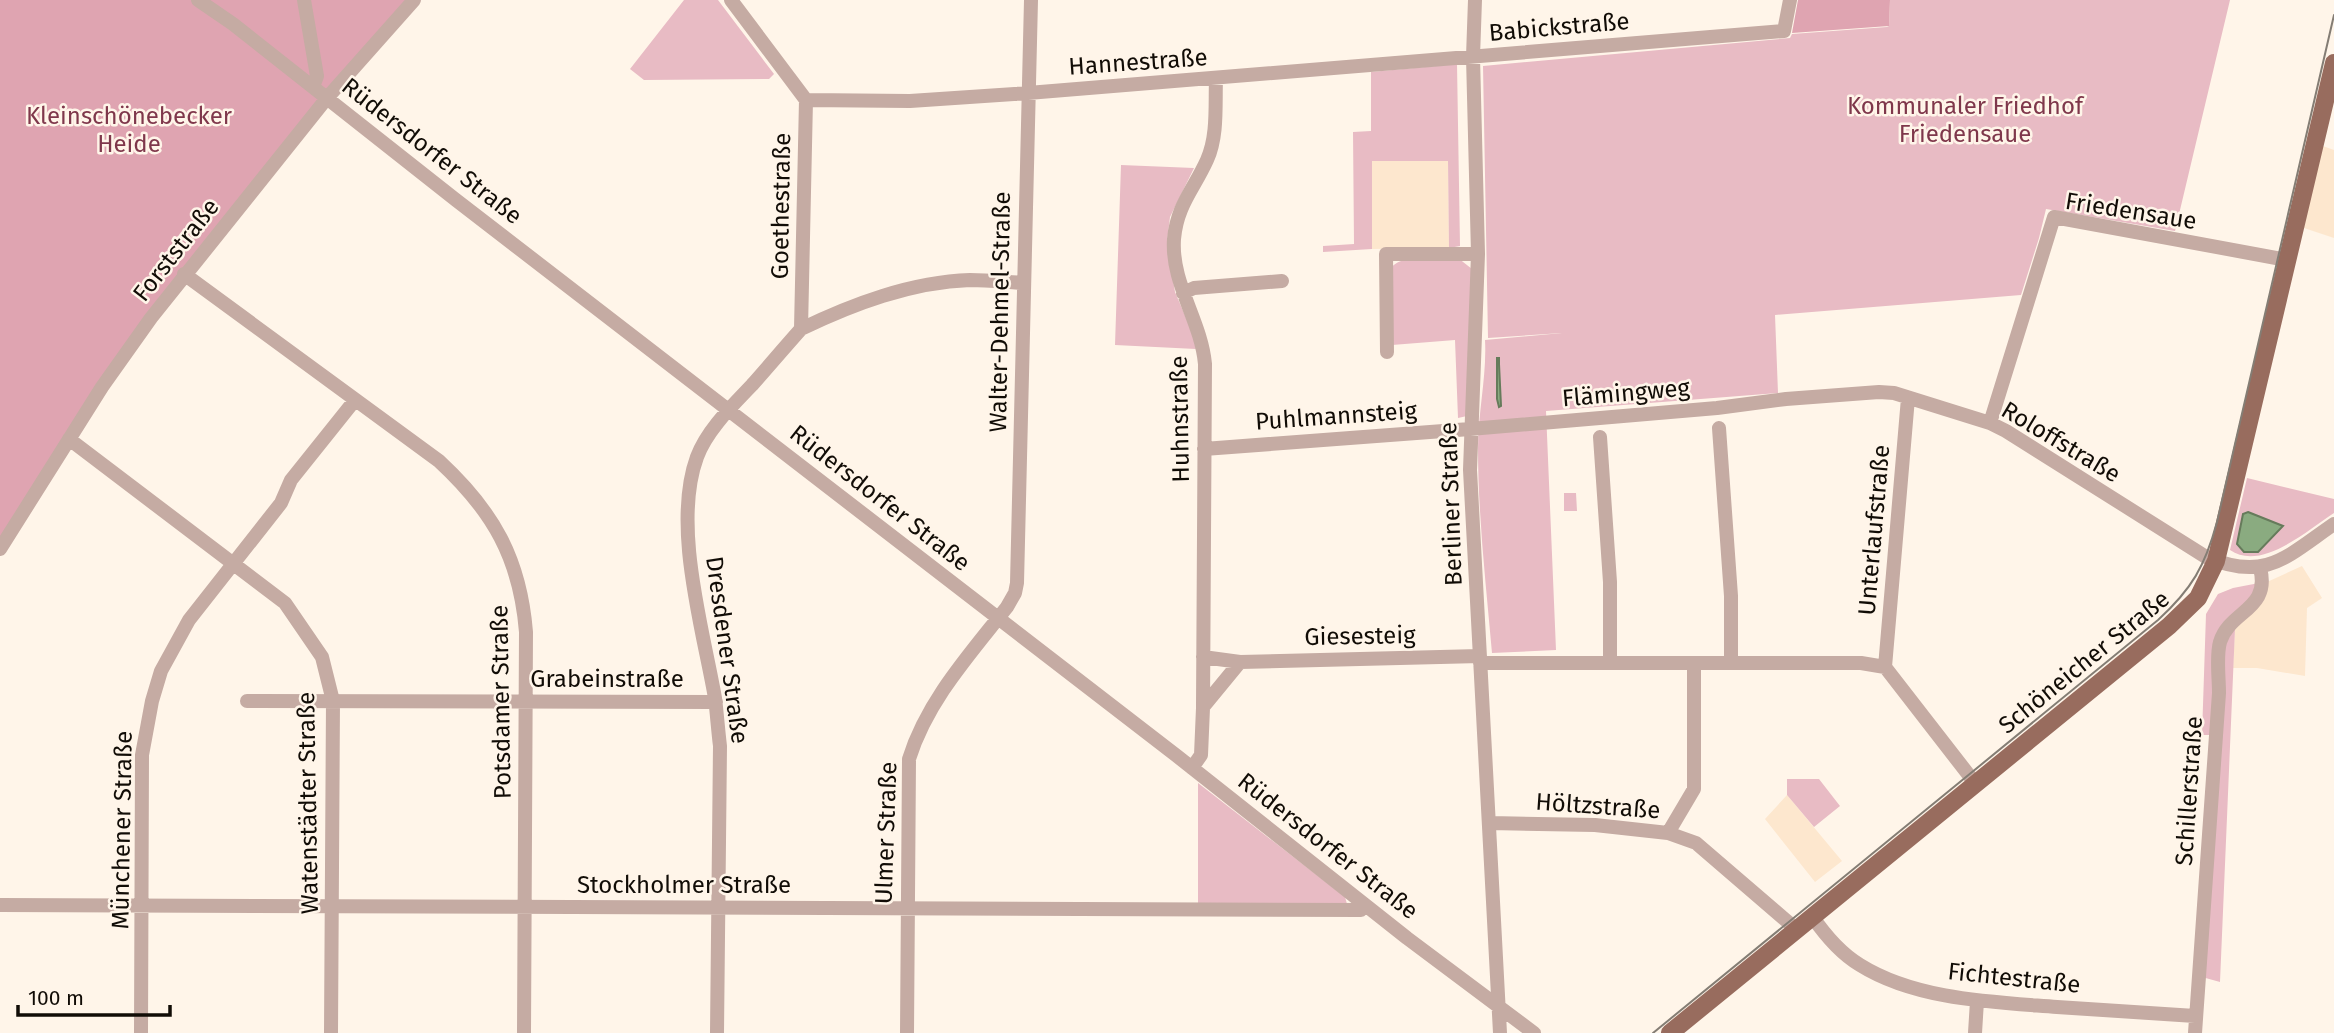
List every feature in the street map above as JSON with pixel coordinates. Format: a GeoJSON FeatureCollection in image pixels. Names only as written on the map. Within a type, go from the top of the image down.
{"type":"FeatureCollection","features":[{"type":"Feature","properties":{"kind":"main road","name":"Schöneicher Straße"},"geometry":{"type":"LineString","coordinates":[[1670,1033],[2198,598],[2216,561],[2334,63]]}},
{"type":"Feature","properties":{"kind":"street","name":"Rüdersdorfer Straße"},"geometry":{"type":"LineString","coordinates":[[198,0],[233,24],[1365,905],[1534,1033]]}},
{"type":"Feature","properties":{"kind":"street"},"geometry":{"type":"LineString","coordinates":[[304,0],[317,76],[313,87]]}},
{"type":"Feature","properties":{"kind":"street","name":"Forststraße"},"geometry":{"type":"LineString","coordinates":[[0,548],[102,387],[184,274],[327,98],[414,0]]}},
{"type":"Feature","properties":{"kind":"street","name":"Goethestraße"},"geometry":{"type":"LineString","coordinates":[[731,0],[806,100],[801,329]]}},
{"type":"Feature","properties":{"kind":"street","name":"Walter-Dehmel-Straße"},"geometry":{"type":"LineString","coordinates":[[998,619],[1015,593],[1017,583],[1031,0]]}},
{"type":"Feature","properties":{"kind":"street","name":"Berliner Straße"},"geometry":{"type":"LineString","coordinates":[[1475,0],[1473,57],[1478,254],[1470,429],[1500,1033]]}},
{"type":"Feature","properties":{"kind":"street","name":"Babickstraße"},"geometry":{"type":"LineString","coordinates":[[1473,57],[1784,31],[1790,0]]}},
{"type":"Feature","properties":{"kind":"street","name":"Hannestraße"},"geometry":{"type":"LineString","coordinates":[[806,100],[910,101],[1473,57]]}},
{"type":"Feature","properties":{"kind":"street","name":"Huhnstraße"},"geometry":{"type":"LineString","coordinates":[[1192,768],[1201,755],[1203,708],[1204,351],[1175,265],[1176,228],[1182,205],[1212,146],[1216,79]]}},
{"type":"Feature","properties":{"kind":"street","name":"Friedensaue"},"geometry":{"type":"LineString","coordinates":[[1990,424],[2054,217],[2287,260]]}},
{"type":"Feature","properties":{"kind":"street"},"geometry":{"type":"LineString","coordinates":[[1387,352],[1386,254],[1478,254]]}},
{"type":"Feature","properties":{"kind":"street","name":"Potsdamer Straße"},"geometry":{"type":"LineString","coordinates":[[184,274],[439,461],[471,492],[496,526],[514,565],[524,606],[527,702],[524,1033]]}},
{"type":"Feature","properties":{"kind":"street"},"geometry":{"type":"LineString","coordinates":[[729,410],[801,329],[859,303],[913,288],[970,280],[1024,283]]}},
{"type":"Feature","properties":{"kind":"street"},"geometry":{"type":"LineString","coordinates":[[1183,293],[1194,288],[1282,281]]}},
{"type":"Feature","properties":{"kind":"street","name":"Roloffstraße"},"geometry":{"type":"LineString","coordinates":[[1786,399],[1894,393],[1990,424],[2201,554],[2243,569],[2260,568]]}},
{"type":"Feature","properties":{"kind":"street","name":"Unterlaufstraße"},"geometry":{"type":"LineString","coordinates":[[1885,667],[1908,398]]}},
{"type":"Feature","properties":{"kind":"street","name":"Flämingweg"},"geometry":{"type":"LineString","coordinates":[[1470,429],[1717,408],[1786,399]]}},
{"type":"Feature","properties":{"kind":"street","name":"Münchener Straße"},"geometry":{"type":"LineString","coordinates":[[141,1033],[142,755],[152,701],[170,651],[189,620],[281,503],[291,480],[355,400]]}},
{"type":"Feature","properties":{"kind":"street","name":"Dresdener Straße"},"geometry":{"type":"LineString","coordinates":[[717,1033],[720,746],[716,702],[691,564],[689,508],[697,457],[706,440],[729,410]]}},
{"type":"Feature","properties":{"kind":"street"},"geometry":{"type":"LineString","coordinates":[[1719,428],[1731,596],[1731,663]]}},
{"type":"Feature","properties":{"kind":"street","name":"Puhlmannsteig"},"geometry":{"type":"LineString","coordinates":[[1205,449],[1470,429]]}},
{"type":"Feature","properties":{"kind":"street"},"geometry":{"type":"LineString","coordinates":[[1600,437],[1610,582],[1610,663]]}},
{"type":"Feature","properties":{"kind":"street","name":"Watenstädter Straße"},"geometry":{"type":"LineString","coordinates":[[69,439],[285,603],[322,657],[333,701],[331,1033]]}},
{"type":"Feature","properties":{"kind":"street"},"geometry":{"type":"LineString","coordinates":[[2260,568],[2281,560],[2334,524]]}},
{"type":"Feature","properties":{"kind":"street","name":"Schillerstraße"},"geometry":{"type":"LineString","coordinates":[[2195,1033],[2219,692],[2219,647],[2226,630],[2260,594],[2263,580],[2260,568]]}},
{"type":"Feature","properties":{"kind":"street","name":"Ulmer Straße"},"geometry":{"type":"LineString","coordinates":[[907,1033],[909,759],[915,739],[939,696],[998,619]]}},
{"type":"Feature","properties":{"kind":"street","name":"Giesesteig"},"geometry":{"type":"LineString","coordinates":[[1203,657],[1240,662],[1480,659],[1610,663],[1861,663],[1885,667]]}},
{"type":"Feature","properties":{"kind":"street"},"geometry":{"type":"LineString","coordinates":[[1203,708],[1240,662]]}},
{"type":"Feature","properties":{"kind":"street"},"geometry":{"type":"LineString","coordinates":[[1668,833],[1694,789],[1694,663]]}},
{"type":"Feature","properties":{"kind":"street"},"geometry":{"type":"LineString","coordinates":[[1885,667],[1975,783]]}},
{"type":"Feature","properties":{"kind":"street","name":"Grabeinstraße"},"geometry":{"type":"LineString","coordinates":[[247,701],[716,702]]}},
{"type":"Feature","properties":{"kind":"street","name":"Höltzstraße"},"geometry":{"type":"LineString","coordinates":[[1490,823],[1595,825],[1668,833],[1696,843],[1796,929]]}},
{"type":"Feature","properties":{"kind":"street","name":"Stockholmer Straße"},"geometry":{"type":"LineString","coordinates":[[0,905],[1361,911],[1365,905]]}},
{"type":"Feature","properties":{"kind":"street","name":"Fichtestraße"},"geometry":{"type":"LineString","coordinates":[[1812,916],[1839,950],[1859,965],[1913,987],[1977,1001],[2195,1016]]}},
{"type":"Feature","properties":{"kind":"street"},"geometry":{"type":"LineString","coordinates":[[1975,1033],[1977,1001]]}},
{"type":"Feature","properties":{"kind":"shaded area"},"geometry":{"type":"Polygon","coordinates":[[[2320,145],[2334,150],[2334,238],[2301,227],[2320,145]]]}},
{"type":"Feature","properties":{"kind":"shaded area"},"geometry":{"type":"Polygon","coordinates":[[[1372,161],[1448,161],[1449,248],[1372,249],[1372,161]]]}},
{"type":"Feature","properties":{"kind":"shaded area"},"geometry":{"type":"Polygon","coordinates":[[[1497,358],[1501,406],[1499,407],[1497,399],[1497,358]]]}},
{"type":"Feature","properties":{"kind":"shaded area"},"geometry":{"type":"Polygon","coordinates":[[[2248,512],[2283,526],[2258,552],[2244,552],[2237,544],[2243,514],[2248,512]]]}},
{"type":"Feature","properties":{"kind":"shaded area"},"geometry":{"type":"Polygon","coordinates":[[[2302,566],[2322,598],[2307,608],[2305,676],[2257,668],[2233,668],[2235,629],[2266,594],[2267,582],[2302,566]]]}},
{"type":"Feature","properties":{"kind":"shaded area"},"geometry":{"type":"Polygon","coordinates":[[[1787,795],[1842,861],[1815,882],[1765,819],[1787,795]]]}},
{"type":"Feature","properties":{"kind":"green space","name":"Kleinschönebecker Heide"},"geometry":{"type":"Polygon","coordinates":[[[0,0],[411,0],[268,162],[0,540],[0,0]]]}},
{"type":"Feature","properties":{"kind":"green space"},"geometry":{"type":"Polygon","coordinates":[[[684,0],[718,0],[774,74],[769,79],[644,80],[630,69],[684,0]]]}},
{"type":"Feature","properties":{"kind":"green space"},"geometry":{"type":"Polygon","coordinates":[[[1798,0],[1890,0],[1889,26],[1792,33],[1798,0]]]}},
{"type":"Feature","properties":{"kind":"green space","name":"Kommunaler Friedhof Friedensaue"},"geometry":{"type":"Polygon","coordinates":[[[1890,0],[2230,0],[2175,231],[2046,209],[2021,295],[1775,315],[1778,393],[1546,411],[1556,650],[1492,653],[1478,474],[1485,340],[1562,333],[1488,338],[1483,66],[1790,38],[1792,34],[1887,27],[1890,0]]]}},
{"type":"Feature","properties":{"kind":"green space"},"geometry":{"type":"Polygon","coordinates":[[[1457,64],[1460,246],[1449,248],[1448,161],[1372,161],[1372,249],[1323,252],[1323,246],[1354,244],[1353,132],[1371,131],[1371,72],[1457,64]]]}},
{"type":"Feature","properties":{"kind":"green space"},"geometry":{"type":"Polygon","coordinates":[[[1121,165],[1194,168],[1170,217],[1167,242],[1175,292],[1192,332],[1196,349],[1115,345],[1121,165]]]}},
{"type":"Feature","properties":{"kind":"green space"},"geometry":{"type":"Polygon","coordinates":[[[1412,258],[1458,258],[1472,269],[1467,416],[1458,418],[1455,340],[1392,345],[1391,268],[1396,263],[1412,258]]]}},
{"type":"Feature","properties":{"kind":"green space"},"geometry":{"type":"Polygon","coordinates":[[[2247,478],[2334,499],[2334,513],[2284,546],[2256,556],[2242,555],[2230,550],[2247,478]]]}},
{"type":"Feature","properties":{"kind":"green space"},"geometry":{"type":"Polygon","coordinates":[[[1564,493],[1576,493],[1577,511],[1564,511],[1564,493]]]}},
{"type":"Feature","properties":{"kind":"green space"},"geometry":{"type":"Polygon","coordinates":[[[2259,583],[2256,593],[2225,625],[2211,735],[2202,735],[2206,614],[2218,594],[2259,583]]]}},
{"type":"Feature","properties":{"kind":"green space"},"geometry":{"type":"Polygon","coordinates":[[[2235,629],[2220,982],[2202,977],[2225,649],[2227,638],[2235,629]]]}},
{"type":"Feature","properties":{"kind":"green space"},"geometry":{"type":"Polygon","coordinates":[[[1787,779],[1819,779],[1840,806],[1814,827],[1787,795],[1787,779]]]}},
{"type":"Feature","properties":{"kind":"green space"},"geometry":{"type":"Polygon","coordinates":[[[1198,783],[1345,897],[1347,904],[1198,904],[1198,783]]]}},
{"type":"Feature","properties":{"kind":"tram line"},"geometry":{"type":"LineString","coordinates":[[1653,1033],[2158,620],[2180,598],[2196,576],[2208,552],[2217,522],[2334,15]]}}]}
